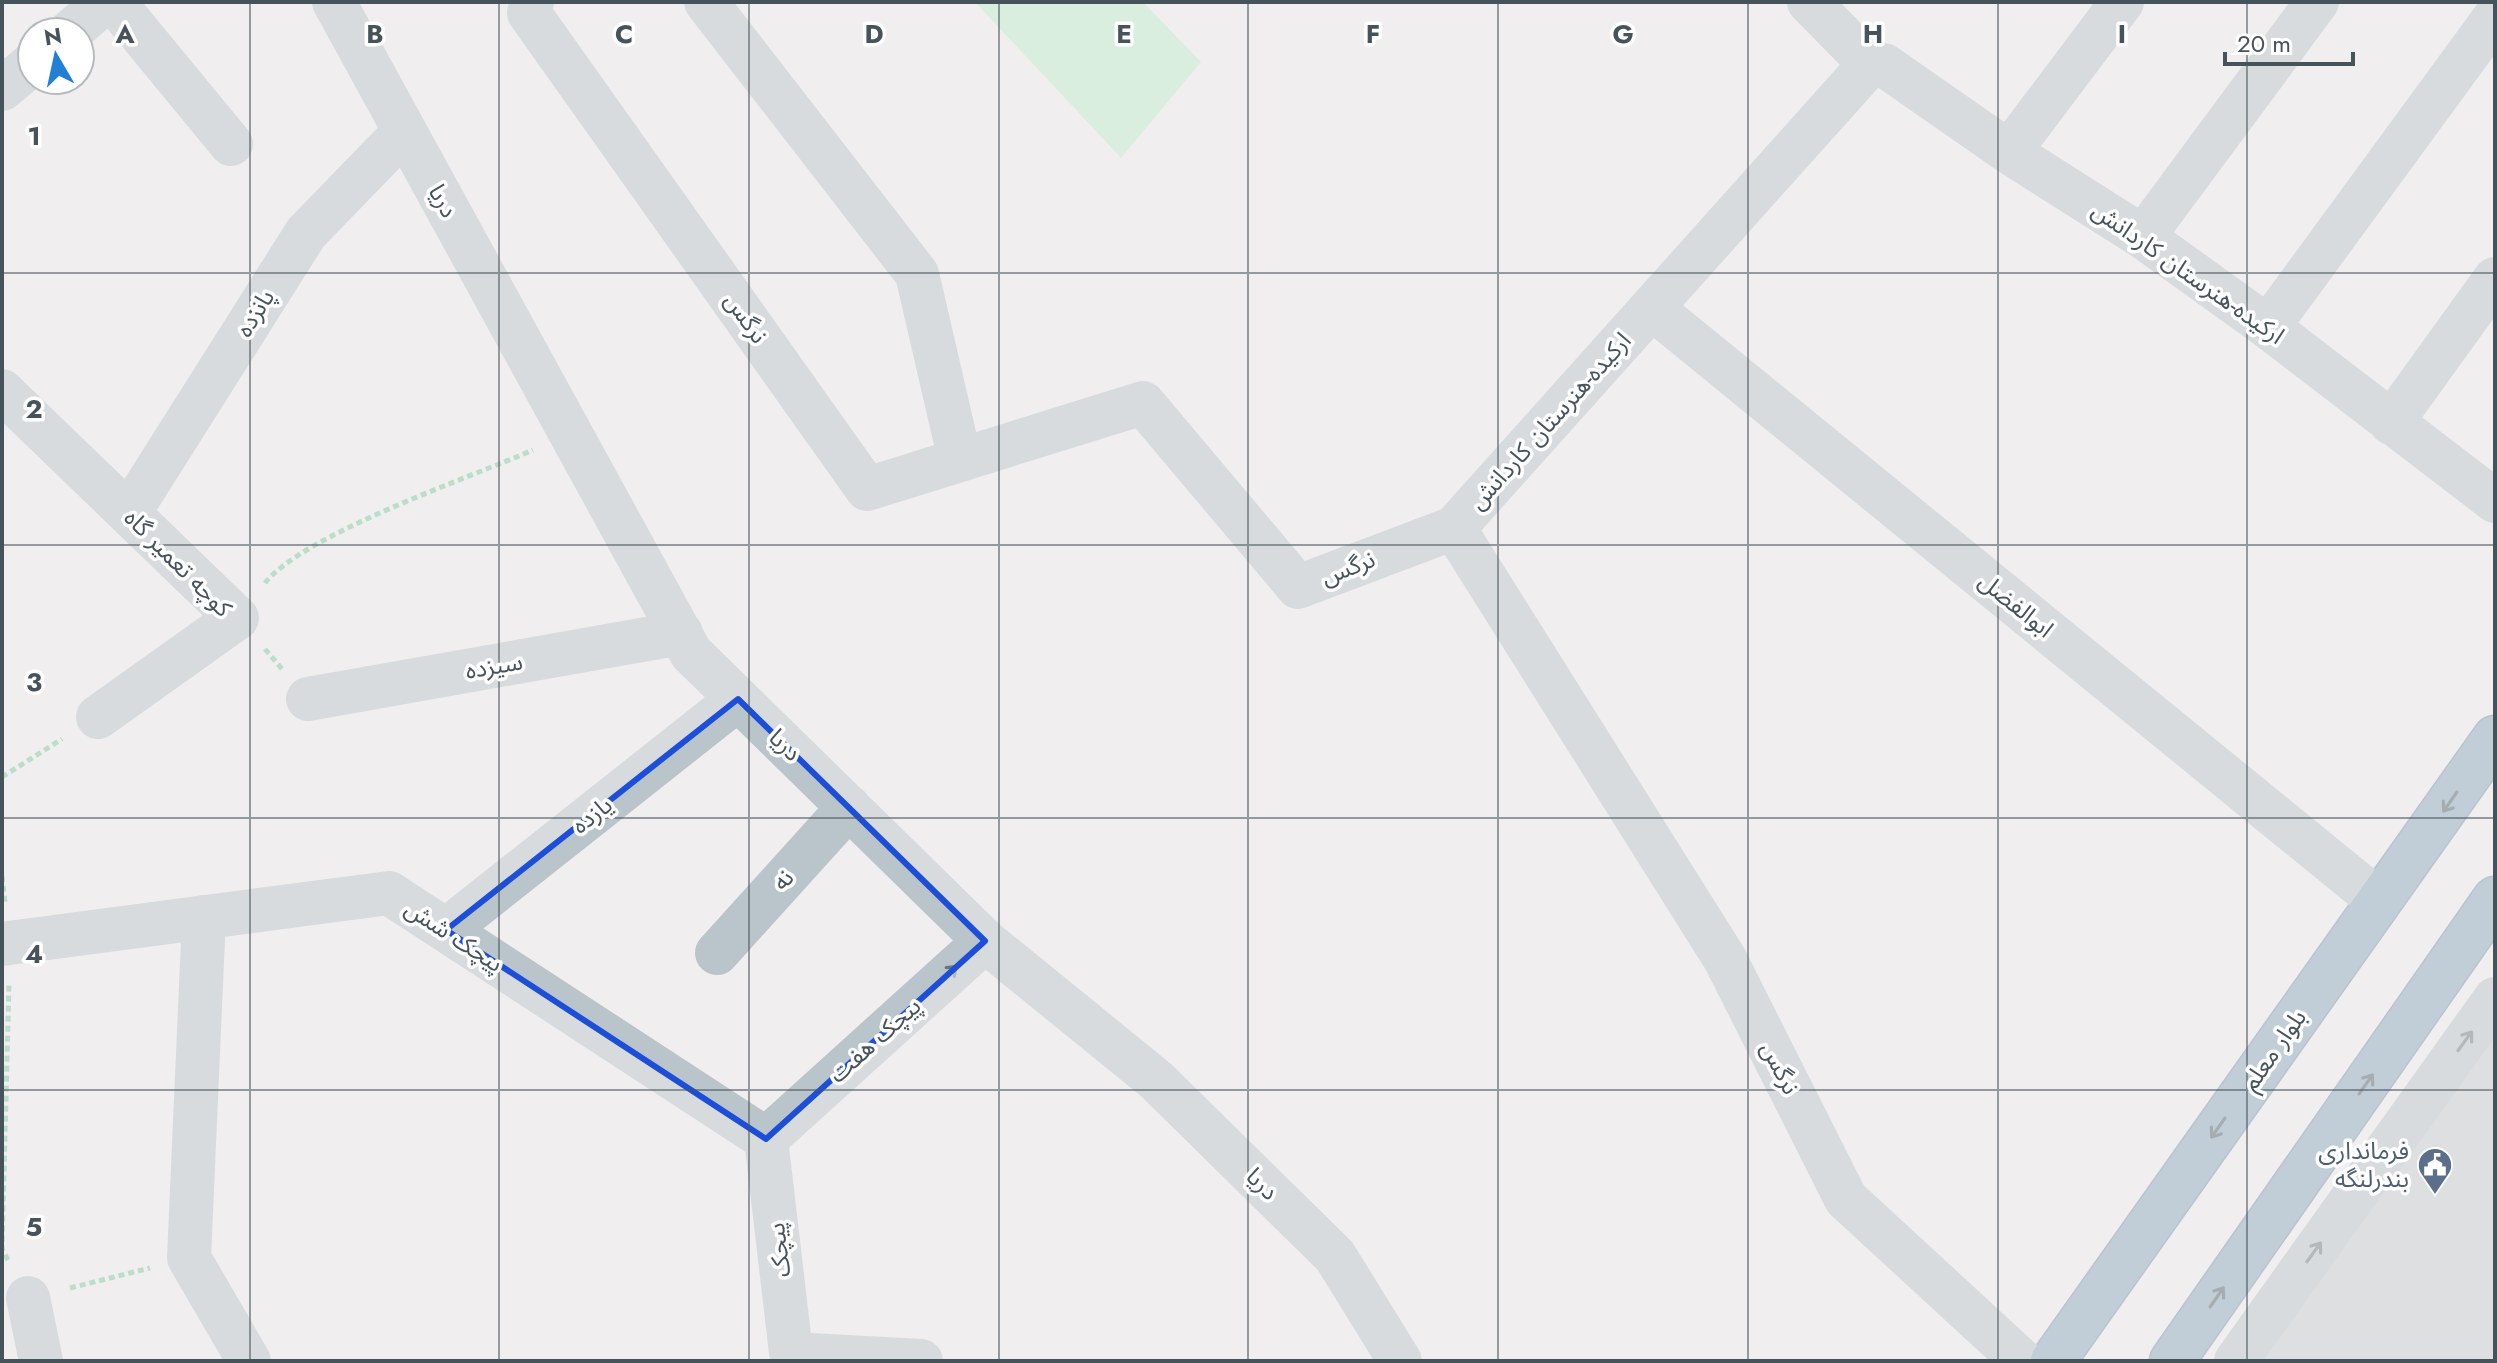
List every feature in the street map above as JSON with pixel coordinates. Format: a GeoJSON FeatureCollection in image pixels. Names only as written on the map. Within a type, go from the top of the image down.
{"type":"FeatureCollection","features":[{"type":"Feature","properties":{"kind":"highway","name":"بلوار معلم"},"geometry":{"type":"LineString","coordinates":[[2053,1361],[2495,738]]}},
{"type":"Feature","properties":{"kind":"highway"},"geometry":{"type":"LineString","coordinates":[[2172,1361],[2495,899]]}},
{"type":"Feature","properties":{"kind":"street"},"geometry":{"type":"LineString","coordinates":[[89,16],[105,2]]}},
{"type":"Feature","properties":{"kind":"street"},"geometry":{"type":"LineString","coordinates":[[114,2],[231,144]]}},
{"type":"Feature","properties":{"kind":"street","name":"دریا"},"geometry":{"type":"LineString","coordinates":[[334,2],[691,653],[985,941],[1156,1080],[1335,1256],[1400,1361]]}},
{"type":"Feature","properties":{"kind":"street","name":"نرگس"},"geometry":{"type":"LineString","coordinates":[[532,2],[529,13],[867,489],[1143,403],[1298,587],[1454,528],[1725,959],[1846,1199],[2022,1361]]}},
{"type":"Feature","properties":{"kind":"street"},"geometry":{"type":"LineString","coordinates":[[706,2],[917,274],[960,460]]}},
{"type":"Feature","properties":{"kind":"street","name":"ارکیده-هنرستان کاردانش"},"geometry":{"type":"LineString","coordinates":[[1809,2],[1870,64],[1884,65],[2009,152],[2143,237],[2268,327],[2495,501]]}},
{"type":"Feature","properties":{"kind":"street"},"geometry":{"type":"LineString","coordinates":[[2009,152],[2122,2]]}},
{"type":"Feature","properties":{"kind":"street"},"geometry":{"type":"LineString","coordinates":[[2143,237],[2317,2]]}},
{"type":"Feature","properties":{"kind":"street"},"geometry":{"type":"LineString","coordinates":[[2268,327],[2495,17]]}},
{"type":"Feature","properties":{"kind":"street","name":"ارکیده-هنرستان کاردانش"},"geometry":{"type":"LineString","coordinates":[[1454,528],[1870,64]]}},
{"type":"Feature","properties":{"kind":"street","name":"پانزده"},"geometry":{"type":"LineString","coordinates":[[129,513],[306,233],[405,131]]}},
{"type":"Feature","properties":{"kind":"street"},"geometry":{"type":"LineString","coordinates":[[2391,423],[2495,279]]}},
{"type":"Feature","properties":{"kind":"street","name":"ابوالفضل"},"geometry":{"type":"LineString","coordinates":[[1653,309],[2379,901]]}},
{"type":"Feature","properties":{"kind":"street","name":"کوچه تعمیر گاه"},"geometry":{"type":"LineString","coordinates":[[2,391],[237,618],[98,717]]}},
{"type":"Feature","properties":{"kind":"street","name":"سیزده"},"geometry":{"type":"LineString","coordinates":[[308,699],[681,633]]}},
{"type":"Feature","properties":{"kind":"street","name":"یازده"},"geometry":{"type":"LineString","coordinates":[[446,930],[738,699]]}},
{"type":"Feature","properties":{"kind":"street","name":"نه"},"geometry":{"type":"LineString","coordinates":[[717,953],[849,807]]}},
{"type":"Feature","properties":{"kind":"street","name":"پیچک شش"},"geometry":{"type":"LineString","coordinates":[[6,943],[389,893],[766,1139]]}},
{"type":"Feature","properties":{"kind":"street"},"geometry":{"type":"LineString","coordinates":[[204,917],[189,1258],[249,1361]]}},
{"type":"Feature","properties":{"kind":"street","name":"پیچک هفت"},"geometry":{"type":"LineString","coordinates":[[766,1139],[985,941]]}},
{"type":"Feature","properties":{"kind":"street"},"geometry":{"type":"LineString","coordinates":[[2236,1361],[2495,999]]}},
{"type":"Feature","properties":{"kind":"street","name":"پیچک"},"geometry":{"type":"LineString","coordinates":[[766,1139],[792,1358]]}},
{"type":"Feature","properties":{"kind":"street"},"geometry":{"type":"LineString","coordinates":[[28,1298],[41,1361]]}},
{"type":"Feature","properties":{"kind":"street"},"geometry":{"type":"LineString","coordinates":[[792,1358],[921,1361]]}},
{"type":"Feature","properties":{"kind":"path"},"geometry":{"type":"LineString","coordinates":[[308,699],[237,618],[276,569],[336,534],[571,434]]}},
{"type":"Feature","properties":{"kind":"path"},"geometry":{"type":"LineString","coordinates":[[2,777],[98,717]]}},
{"type":"Feature","properties":{"kind":"path"},"geometry":{"type":"LineString","coordinates":[[2,876],[6,943],[2,1249],[28,1298],[189,1258]]}},
{"type":"Feature","properties":{"kind":"highlighted area"},"geometry":{"type":"Polygon","coordinates":[[[738,699],[985,941],[766,1139],[446,930],[738,699]]]}},
{"type":"Feature","properties":{"kind":"green space"},"geometry":{"type":"Polygon","coordinates":[[[975,2],[1143,2],[1201,62],[1121,158],[975,2]]]}},
{"type":"Feature","properties":{"kind":"building","name":"فرمانداری بندرلنگه"},"geometry":{"type":"Polygon","coordinates":[[[2495,1031],[2495,1361],[2255,1361],[2495,1031]]]}},
{"type":"Feature","properties":{"kind":"place","name":"فرمانداری بندرلنگه"},"geometry":{"type":"Point","coordinates":[2435,1196]}}]}
